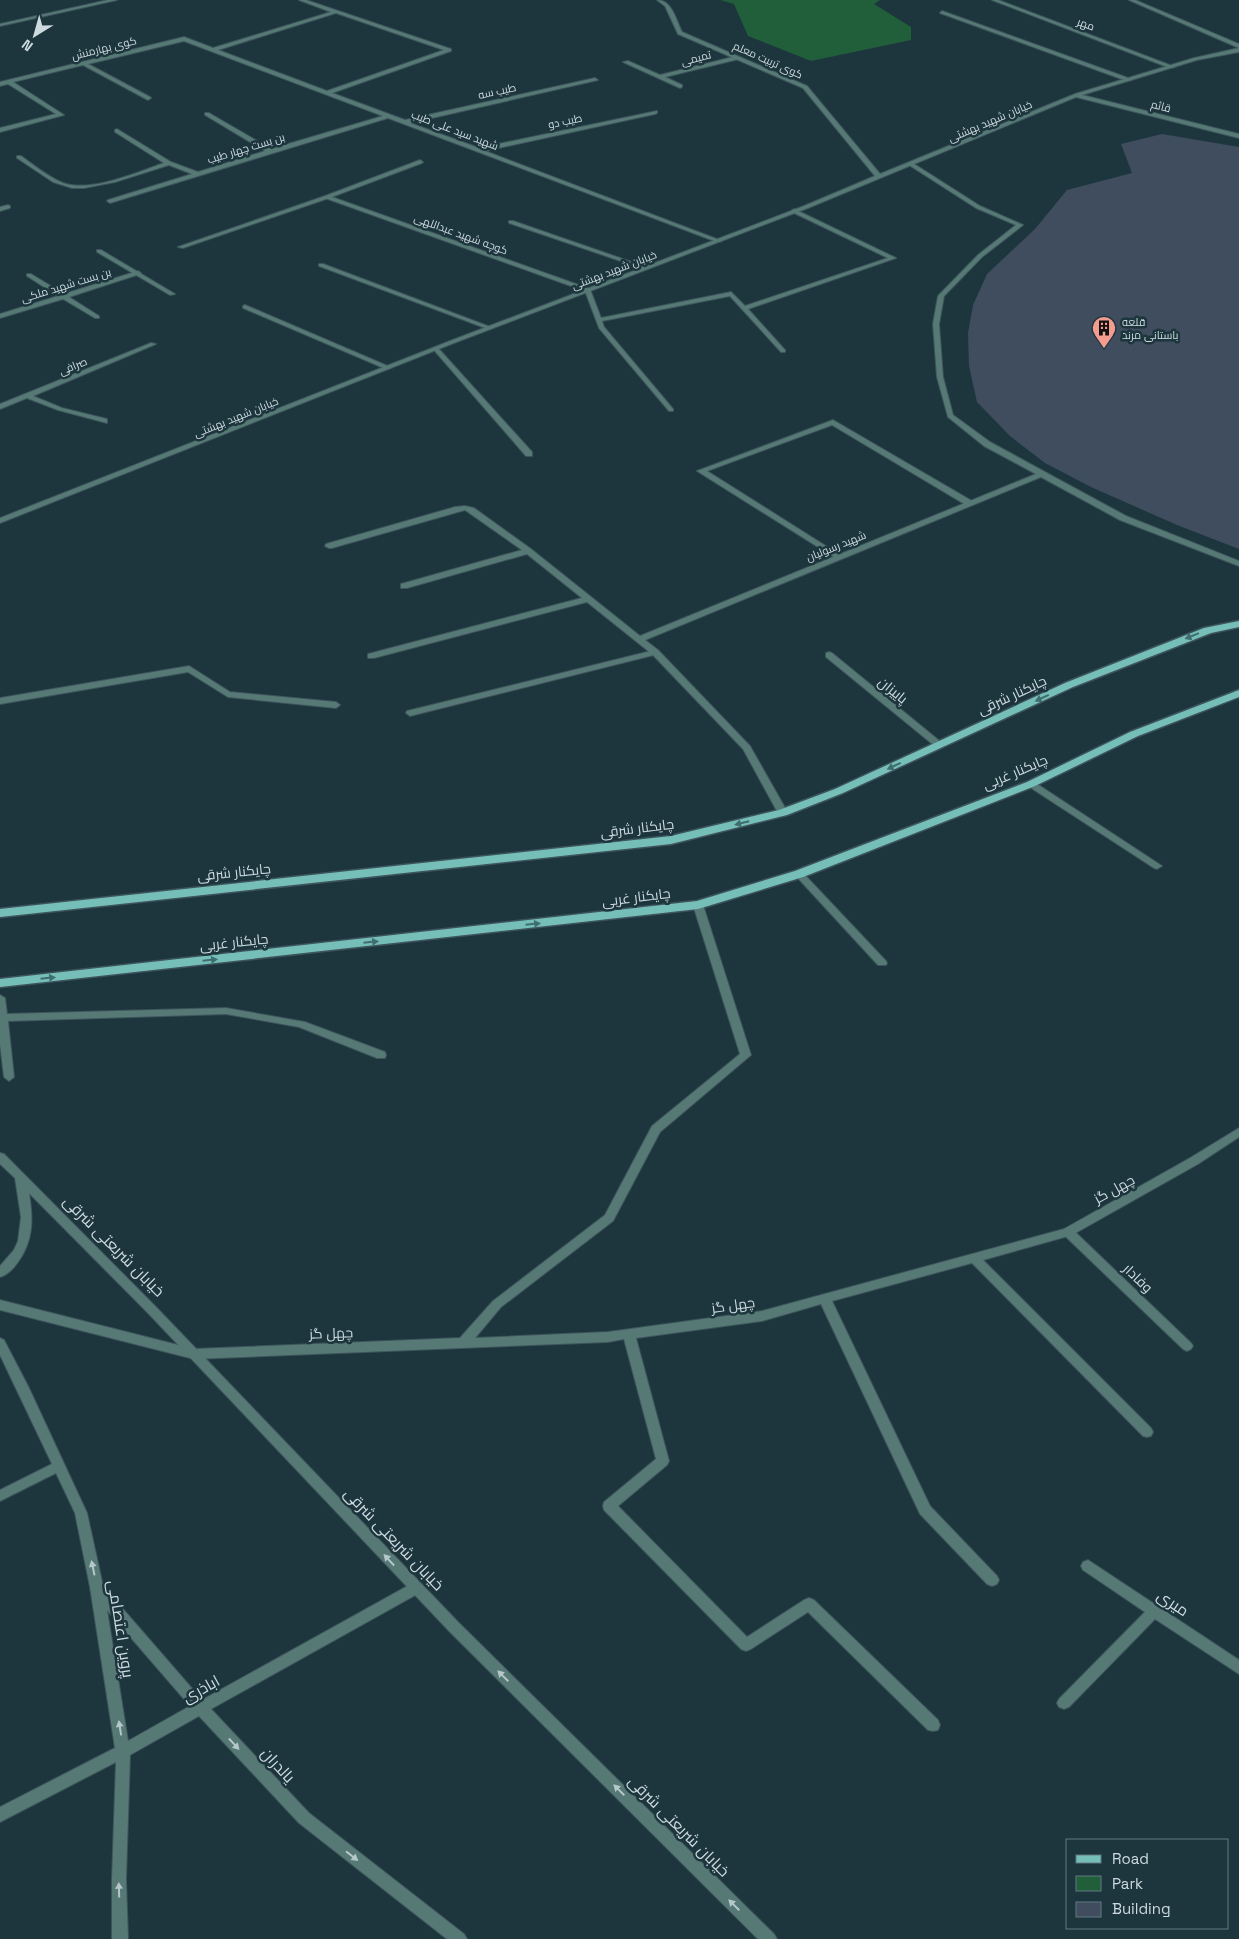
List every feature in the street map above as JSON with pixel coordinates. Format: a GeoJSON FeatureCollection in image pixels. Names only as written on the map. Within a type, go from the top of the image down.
{"type":"FeatureCollection","features":[{"type":"Feature","properties":{"kind":"main road","name":"چایکنار شرقی"},"geometry":{"type":"LineString","coordinates":[[0,913],[671,840],[783,813],[839,791],[1078,682],[1208,630],[1239,624]]}},
{"type":"Feature","properties":{"kind":"main road","name":"چایکنار غربی"},"geometry":{"type":"LineString","coordinates":[[0,983],[698,905],[799,874],[1031,784],[1134,734],[1239,693]]}},
{"type":"Feature","properties":{"kind":"street"},"geometry":{"type":"LineString","coordinates":[[1,24],[115,0]]}},
{"type":"Feature","properties":{"kind":"street"},"geometry":{"type":"LineString","coordinates":[[301,0],[449,50],[326,93]]}},
{"type":"Feature","properties":{"kind":"street","name":"کوی تربیت معلم"},"geometry":{"type":"LineString","coordinates":[[659,0],[667,5],[680,33],[805,88],[879,177]]}},
{"type":"Feature","properties":{"kind":"street","name":"مهر"},"geometry":{"type":"LineString","coordinates":[[994,0],[1172,67]]}},
{"type":"Feature","properties":{"kind":"street"},"geometry":{"type":"LineString","coordinates":[[1131,0],[1239,48]]}},
{"type":"Feature","properties":{"kind":"street"},"geometry":{"type":"LineString","coordinates":[[213,50],[335,12]]}},
{"type":"Feature","properties":{"kind":"street"},"geometry":{"type":"LineString","coordinates":[[942,12],[1129,80]]}},
{"type":"Feature","properties":{"kind":"street","name":"شهید سید علی طیب"},"geometry":{"type":"LineString","coordinates":[[184,39],[719,240]]}},
{"type":"Feature","properties":{"kind":"street","name":"کوی بهارمنش"},"geometry":{"type":"LineString","coordinates":[[0,84],[184,39]]}},
{"type":"Feature","properties":{"kind":"street","name":"خیابان شهید بهشتی"},"geometry":{"type":"LineString","coordinates":[[0,521],[436,349],[794,211],[1077,95],[1239,48]]}},
{"type":"Feature","properties":{"kind":"street","name":"تمیمی"},"geometry":{"type":"LineString","coordinates":[[660,77],[737,58]]}},
{"type":"Feature","properties":{"kind":"street"},"geometry":{"type":"LineString","coordinates":[[626,62],[680,86]]}},
{"type":"Feature","properties":{"kind":"street"},"geometry":{"type":"LineString","coordinates":[[84,64],[148,98]]}},
{"type":"Feature","properties":{"kind":"street","name":"طیب سه"},"geometry":{"type":"LineString","coordinates":[[404,122],[595,80]]}},
{"type":"Feature","properties":{"kind":"street"},"geometry":{"type":"LineString","coordinates":[[0,130],[62,115],[9,82]]}},
{"type":"Feature","properties":{"kind":"street","name":"قائم"},"geometry":{"type":"LineString","coordinates":[[1077,95],[1239,136]]}},
{"type":"Feature","properties":{"kind":"street","name":"طیب دو"},"geometry":{"type":"LineString","coordinates":[[478,150],[655,112]]}},
{"type":"Feature","properties":{"kind":"street"},"geometry":{"type":"LineString","coordinates":[[207,114],[270,151]]}},
{"type":"Feature","properties":{"kind":"street","name":"بن بست چهار طیب"},"geometry":{"type":"LineString","coordinates":[[110,201],[196,173],[389,116]]}},
{"type":"Feature","properties":{"kind":"street"},"geometry":{"type":"LineString","coordinates":[[117,132],[169,163],[196,173]]}},
{"type":"Feature","properties":{"kind":"street"},"geometry":{"type":"LineString","coordinates":[[19,157],[61,184],[72,187],[94,185],[169,163]]}},
{"type":"Feature","properties":{"kind":"street"},"geometry":{"type":"LineString","coordinates":[[181,247],[327,197],[420,162]]}},
{"type":"Feature","properties":{"kind":"street"},"geometry":{"type":"LineString","coordinates":[[911,164],[978,207],[1020,225],[980,256],[941,296],[936,324],[940,377],[950,416],[987,444],[1123,518],[1239,564]]}},
{"type":"Feature","properties":{"kind":"street","name":"کوچه شهید عبداللهی"},"geometry":{"type":"LineString","coordinates":[[327,197],[588,290]]}},
{"type":"Feature","properties":{"kind":"street"},"geometry":{"type":"LineString","coordinates":[[0,209],[8,207]]}},
{"type":"Feature","properties":{"kind":"street"},"geometry":{"type":"LineString","coordinates":[[744,308],[893,258],[794,211]]}},
{"type":"Feature","properties":{"kind":"street"},"geometry":{"type":"LineString","coordinates":[[511,222],[646,268]]}},
{"type":"Feature","properties":{"kind":"street"},"geometry":{"type":"LineString","coordinates":[[99,251],[172,294]]}},
{"type":"Feature","properties":{"kind":"street"},"geometry":{"type":"LineString","coordinates":[[321,265],[490,328]]}},
{"type":"Feature","properties":{"kind":"street","name":"بن بست شهید ملکی"},"geometry":{"type":"LineString","coordinates":[[0,316],[138,273]]}},
{"type":"Feature","properties":{"kind":"street"},"geometry":{"type":"LineString","coordinates":[[28,275],[97,317]]}},
{"type":"Feature","properties":{"kind":"street"},"geometry":{"type":"LineString","coordinates":[[588,290],[601,327],[671,410]]}},
{"type":"Feature","properties":{"kind":"street"},"geometry":{"type":"LineString","coordinates":[[599,320],[731,294],[783,351]]}},
{"type":"Feature","properties":{"kind":"street"},"geometry":{"type":"LineString","coordinates":[[246,308],[388,368]]}},
{"type":"Feature","properties":{"kind":"street","name":"صرافی"},"geometry":{"type":"LineString","coordinates":[[0,407],[153,344]]}},
{"type":"Feature","properties":{"kind":"street"},"geometry":{"type":"LineString","coordinates":[[436,349],[529,454]]}},
{"type":"Feature","properties":{"kind":"street"},"geometry":{"type":"LineString","coordinates":[[27,396],[60,409],[104,421]]}},
{"type":"Feature","properties":{"kind":"street"},"geometry":{"type":"LineString","coordinates":[[837,558],[701,471],[833,422],[969,503]]}},
{"type":"Feature","properties":{"kind":"street","name":"شهید رسولیان"},"geometry":{"type":"LineString","coordinates":[[639,639],[1041,474]]}},
{"type":"Feature","properties":{"kind":"street"},"geometry":{"type":"LineString","coordinates":[[329,546],[465,508],[472,510],[528,551],[655,652],[747,748],[783,813]]}},
{"type":"Feature","properties":{"kind":"street"},"geometry":{"type":"LineString","coordinates":[[404,586],[528,551]]}},
{"type":"Feature","properties":{"kind":"street"},"geometry":{"type":"LineString","coordinates":[[371,656],[589,600]]}},
{"type":"Feature","properties":{"kind":"street"},"geometry":{"type":"LineString","coordinates":[[410,713],[655,652]]}},
{"type":"Feature","properties":{"kind":"street","name":"پاییزان"},"geometry":{"type":"LineString","coordinates":[[829,655],[939,745]]}},
{"type":"Feature","properties":{"kind":"street"},"geometry":{"type":"LineString","coordinates":[[0,701],[190,669],[228,694],[336,705]]}},
{"type":"Feature","properties":{"kind":"street"},"geometry":{"type":"LineString","coordinates":[[1031,784],[1157,866]]}},
{"type":"Feature","properties":{"kind":"street"},"geometry":{"type":"LineString","coordinates":[[799,874],[882,963]]}},
{"type":"Feature","properties":{"kind":"street"},"geometry":{"type":"LineString","coordinates":[[464,1342],[496,1304],[609,1218],[656,1129],[746,1055],[698,905]]}},
{"type":"Feature","properties":{"kind":"street"},"geometry":{"type":"LineString","coordinates":[[0,998],[9,1077]]}},
{"type":"Feature","properties":{"kind":"street"},"geometry":{"type":"LineString","coordinates":[[2,1018],[226,1011],[301,1024],[381,1055]]}},
{"type":"Feature","properties":{"kind":"street","name":"چهل گز"},"geometry":{"type":"LineString","coordinates":[[0,1305],[194,1354],[608,1337],[762,1316],[1068,1232],[1194,1161],[1239,1132]]}},
{"type":"Feature","properties":{"kind":"street","name":"خیابان شریعتی شرقی"},"geometry":{"type":"LineString","coordinates":[[0,1157],[194,1354],[416,1588],[769,1939]]}},
{"type":"Feature","properties":{"kind":"street"},"geometry":{"type":"LineString","coordinates":[[0,1273],[12,1263],[24,1242],[28,1215],[20,1177]]}},
{"type":"Feature","properties":{"kind":"street","name":"وفادار"},"geometry":{"type":"LineString","coordinates":[[1068,1232],[1187,1346]]}},
{"type":"Feature","properties":{"kind":"street"},"geometry":{"type":"LineString","coordinates":[[974,1257],[1147,1432]]}},
{"type":"Feature","properties":{"kind":"street"},"geometry":{"type":"LineString","coordinates":[[824,1298],[925,1510],[992,1580]]}},
{"type":"Feature","properties":{"kind":"street"},"geometry":{"type":"LineString","coordinates":[[629,1334],[663,1461],[610,1506],[746,1646],[808,1604],[933,1725]]}},
{"type":"Feature","properties":{"kind":"street","name":"پروین اعتصامی"},"geometry":{"type":"LineString","coordinates":[[0,1343],[81,1513],[97,1587],[123,1751],[119,1879],[120,1939]]}},
{"type":"Feature","properties":{"kind":"street"},"geometry":{"type":"LineString","coordinates":[[0,1496],[59,1466]]}},
{"type":"Feature","properties":{"kind":"street","name":"میری"},"geometry":{"type":"LineString","coordinates":[[1088,1566],[1239,1668]]}},
{"type":"Feature","properties":{"kind":"street","name":"یالدران"},"geometry":{"type":"LineString","coordinates":[[97,1587],[201,1709],[304,1818],[459,1939]]}},
{"type":"Feature","properties":{"kind":"street","name":"اباذری"},"geometry":{"type":"LineString","coordinates":[[0,1814],[201,1709],[416,1588]]}},
{"type":"Feature","properties":{"kind":"street"},"geometry":{"type":"LineString","coordinates":[[1064,1703],[1154,1611]]}},
{"type":"Feature","properties":{"kind":"green space"},"geometry":{"type":"Polygon","coordinates":[[[720,0],[880,0],[874,4],[911,27],[911,40],[811,61],[748,36],[734,4],[720,0]]]}},
{"type":"Feature","properties":{"kind":"building","name":"قلعه باستانی مرند"},"geometry":{"type":"Polygon","coordinates":[[[1162,134],[1239,147],[1239,549],[1177,525],[1091,487],[1045,463],[1010,436],[977,402],[969,366],[968,333],[973,305],[987,274],[1035,229],[1067,190],[1132,173],[1121,144],[1162,134]]]}},
{"type":"Feature","properties":{"kind":"place","name":"قلعه باستانی مرند"},"geometry":{"type":"Point","coordinates":[1104,349]}}]}
